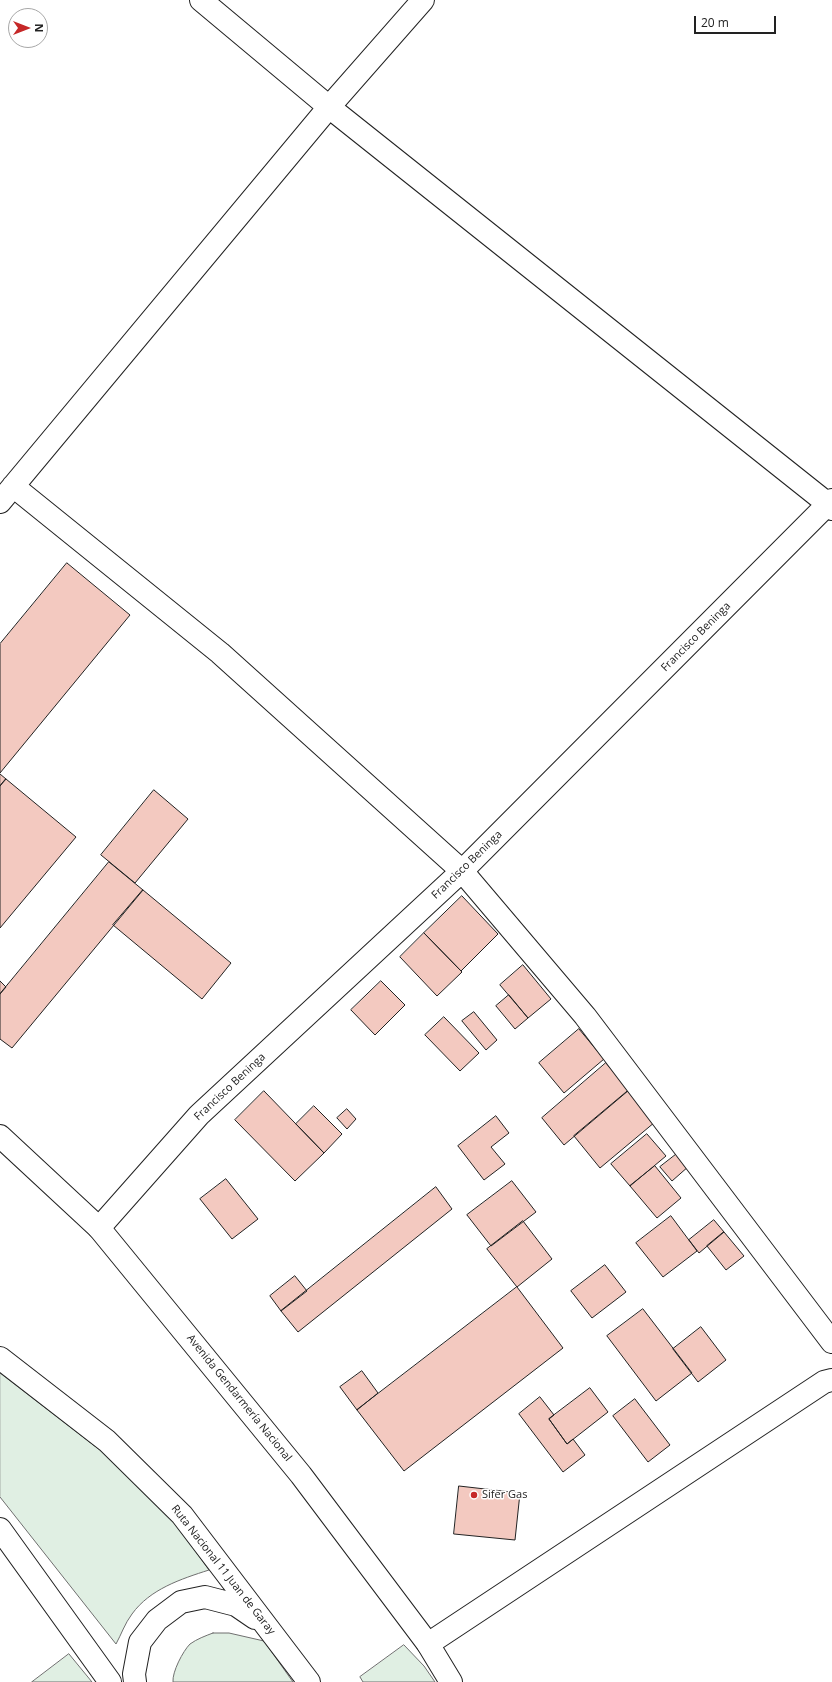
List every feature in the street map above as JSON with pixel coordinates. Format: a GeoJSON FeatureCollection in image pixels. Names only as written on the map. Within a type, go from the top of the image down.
{"type":"FeatureCollection","features":[{"type":"Feature","properties":{"kind":"main road"},"geometry":{"type":"LineString","coordinates":[[201,0],[329,107],[831,504]]}},
{"type":"Feature","properties":{"kind":"main road"},"geometry":{"type":"LineString","coordinates":[[424,0],[329,107],[7,494],[220,652],[462,871],[586,1016],[832,1342]]}},
{"type":"Feature","properties":{"kind":"main road","name":"Francisco Beninga"},"geometry":{"type":"LineString","coordinates":[[99,1228],[199,1115],[462,871],[831,504]]}},
{"type":"Feature","properties":{"kind":"main road","name":"Avenida Gendarmería Nacional"},"geometry":{"type":"LineString","coordinates":[[0,1136],[99,1228],[301,1475],[428,1644],[451,1682]]}},
{"type":"Feature","properties":{"kind":"main road","name":"Ruta Nacional 11 Juan de Garay"},"geometry":{"type":"LineString","coordinates":[[0,1358],[107,1441],[182,1515],[309,1682]]}},
{"type":"Feature","properties":{"kind":"main road"},"geometry":{"type":"LineString","coordinates":[[428,1644],[817,1386],[832,1380]]}},
{"type":"Feature","properties":{"kind":"main road"},"geometry":{"type":"LineString","coordinates":[[0,1529],[110,1682]]}},
{"type":"Feature","properties":{"kind":"main road"},"geometry":{"type":"LineString","coordinates":[[136,1682],[134,1674],[140,1642],[157,1620],[181,1602],[205,1597],[236,1606],[267,1627]]}},
{"type":"Feature","properties":{"kind":"green space"},"geometry":{"type":"Polygon","coordinates":[[[0,1373],[113,1460],[174,1521],[209,1570],[177,1581],[157,1591],[139,1605],[125,1625],[116,1644],[0,1497],[0,1373]]]}},
{"type":"Feature","properties":{"kind":"green space"},"geometry":{"type":"Polygon","coordinates":[[[213,1633],[229,1633],[264,1641],[293,1682],[173,1682],[176,1667],[187,1647],[204,1636],[213,1633]]]}},
{"type":"Feature","properties":{"kind":"green space"},"geometry":{"type":"Polygon","coordinates":[[[404,1645],[424,1666],[435,1682],[363,1682],[360,1677],[404,1645]]]}},
{"type":"Feature","properties":{"kind":"green space"},"geometry":{"type":"Polygon","coordinates":[[[69,1654],[92,1682],[32,1682],[69,1654]]]}},
{"type":"Feature","properties":{"kind":"building"},"geometry":{"type":"Polygon","coordinates":[[[67,563],[130,615],[0,773],[0,644],[67,563]]]}},
{"type":"Feature","properties":{"kind":"building"},"geometry":{"type":"Polygon","coordinates":[[[0,774],[6,779],[0,786],[0,774]]]}},
{"type":"Feature","properties":{"kind":"building"},"geometry":{"type":"Polygon","coordinates":[[[6,779],[76,837],[0,928],[0,786],[6,779]]]}},
{"type":"Feature","properties":{"kind":"building"},"geometry":{"type":"Polygon","coordinates":[[[154,790],[188,819],[135,883],[101,855],[154,790]]]}},
{"type":"Feature","properties":{"kind":"building"},"geometry":{"type":"Polygon","coordinates":[[[109,862],[143,890],[12,1048],[0,1039],[0,994],[109,862]]]}},
{"type":"Feature","properties":{"kind":"building"},"geometry":{"type":"Polygon","coordinates":[[[143,890],[231,963],[202,999],[113,925],[143,890]]]}},
{"type":"Feature","properties":{"kind":"building"},"geometry":{"type":"Polygon","coordinates":[[[462,896],[498,934],[461,971],[424,933],[462,896]]]}},
{"type":"Feature","properties":{"kind":"building"},"geometry":{"type":"Polygon","coordinates":[[[424,933],[462,972],[437,996],[400,957],[424,933]]]}},
{"type":"Feature","properties":{"kind":"building"},"geometry":{"type":"Polygon","coordinates":[[[523,965],[551,999],[528,1018],[500,985],[523,965]]]}},
{"type":"Feature","properties":{"kind":"building"},"geometry":{"type":"Polygon","coordinates":[[[0,981],[6,987],[0,994],[0,981]]]}},
{"type":"Feature","properties":{"kind":"building"},"geometry":{"type":"Polygon","coordinates":[[[381,981],[405,1005],[375,1035],[351,1010],[381,981]]]}},
{"type":"Feature","properties":{"kind":"building"},"geometry":{"type":"Polygon","coordinates":[[[509,995],[528,1018],[515,1029],[496,1006],[509,995]]]}},
{"type":"Feature","properties":{"kind":"building"},"geometry":{"type":"Polygon","coordinates":[[[474,1012],[497,1040],[486,1050],[462,1021],[474,1012]]]}},
{"type":"Feature","properties":{"kind":"building"},"geometry":{"type":"Polygon","coordinates":[[[444,1017],[479,1053],[460,1071],[425,1035],[444,1017]]]}},
{"type":"Feature","properties":{"kind":"building"},"geometry":{"type":"Polygon","coordinates":[[[579,1029],[604,1059],[564,1093],[539,1063],[579,1029]]]}},
{"type":"Feature","properties":{"kind":"building"},"geometry":{"type":"Polygon","coordinates":[[[606,1063],[629,1090],[564,1145],[542,1118],[606,1063]]]}},
{"type":"Feature","properties":{"kind":"building"},"geometry":{"type":"Polygon","coordinates":[[[629,1090],[655,1122],[600,1168],[574,1136],[629,1090]]]}},
{"type":"Feature","properties":{"kind":"building"},"geometry":{"type":"Polygon","coordinates":[[[264,1091],[324,1153],[295,1181],[235,1120],[264,1091]]]}},
{"type":"Feature","properties":{"kind":"building"},"geometry":{"type":"Polygon","coordinates":[[[314,1106],[342,1134],[324,1153],[296,1124],[314,1106]]]}},
{"type":"Feature","properties":{"kind":"building"},"geometry":{"type":"Polygon","coordinates":[[[347,1109],[356,1119],[347,1129],[337,1118],[347,1109]]]}},
{"type":"Feature","properties":{"kind":"building"},"geometry":{"type":"Polygon","coordinates":[[[496,1116],[509,1133],[491,1147],[505,1164],[484,1180],[458,1146],[496,1116]]]}},
{"type":"Feature","properties":{"kind":"building"},"geometry":{"type":"Polygon","coordinates":[[[647,1134],[666,1156],[630,1186],[611,1164],[647,1134]]]}},
{"type":"Feature","properties":{"kind":"building"},"geometry":{"type":"Polygon","coordinates":[[[678,1153],[689,1166],[672,1181],[660,1167],[678,1153]]]}},
{"type":"Feature","properties":{"kind":"building"},"geometry":{"type":"Polygon","coordinates":[[[655,1166],[681,1198],[657,1218],[630,1186],[655,1166]]]}},
{"type":"Feature","properties":{"kind":"building"},"geometry":{"type":"Polygon","coordinates":[[[226,1179],[258,1219],[232,1239],[200,1199],[226,1179]]]}},
{"type":"Feature","properties":{"kind":"building"},"geometry":{"type":"Polygon","coordinates":[[[512,1181],[536,1212],[491,1246],[467,1215],[512,1181]]]}},
{"type":"Feature","properties":{"kind":"building"},"geometry":{"type":"Polygon","coordinates":[[[436,1187],[452,1209],[298,1332],[281,1311],[436,1187]]]}},
{"type":"Feature","properties":{"kind":"building"},"geometry":{"type":"Polygon","coordinates":[[[671,1216],[697,1251],[663,1277],[636,1243],[671,1216]]]}},
{"type":"Feature","properties":{"kind":"building"},"geometry":{"type":"Polygon","coordinates":[[[714,1220],[724,1232],[699,1253],[689,1240],[714,1220]]]}},
{"type":"Feature","properties":{"kind":"building"},"geometry":{"type":"Polygon","coordinates":[[[523,1221],[552,1259],[517,1287],[487,1249],[523,1221]]]}},
{"type":"Feature","properties":{"kind":"building"},"geometry":{"type":"Polygon","coordinates":[[[724,1232],[744,1256],[726,1270],[707,1246],[724,1232]]]}},
{"type":"Feature","properties":{"kind":"building"},"geometry":{"type":"Polygon","coordinates":[[[605,1265],[626,1292],[592,1318],[571,1291],[605,1265]]]}},
{"type":"Feature","properties":{"kind":"building"},"geometry":{"type":"Polygon","coordinates":[[[295,1276],[307,1291],[281,1311],[270,1296],[295,1276]]]}},
{"type":"Feature","properties":{"kind":"building"},"geometry":{"type":"Polygon","coordinates":[[[517,1287],[563,1348],[404,1471],[357,1410],[517,1287]]]}},
{"type":"Feature","properties":{"kind":"building"},"geometry":{"type":"Polygon","coordinates":[[[643,1309],[692,1373],[656,1401],[607,1336],[643,1309]]]}},
{"type":"Feature","properties":{"kind":"building"},"geometry":{"type":"Polygon","coordinates":[[[701,1327],[726,1360],[698,1382],[673,1349],[701,1327]]]}},
{"type":"Feature","properties":{"kind":"building"},"geometry":{"type":"Polygon","coordinates":[[[362,1371],[378,1393],[357,1410],[340,1387],[362,1371]]]}},
{"type":"Feature","properties":{"kind":"building"},"geometry":{"type":"Polygon","coordinates":[[[590,1388],[608,1412],[567,1444],[549,1419],[590,1388]]]}},
{"type":"Feature","properties":{"kind":"building"},"geometry":{"type":"Polygon","coordinates":[[[540,1397],[554,1415],[549,1419],[567,1444],[573,1439],[585,1455],[563,1472],[519,1414],[540,1397]]]}},
{"type":"Feature","properties":{"kind":"building"},"geometry":{"type":"Polygon","coordinates":[[[635,1399],[670,1445],[648,1462],[613,1416],[635,1399]]]}},
{"type":"Feature","properties":{"kind":"building"},"geometry":{"type":"Polygon","coordinates":[[[459,1486],[520,1493],[515,1540],[454,1534],[459,1486]]]}},
{"type":"Feature","properties":{"kind":"place","name":"Sifer Gas"},"geometry":{"type":"Point","coordinates":[474,1495]}}]}
